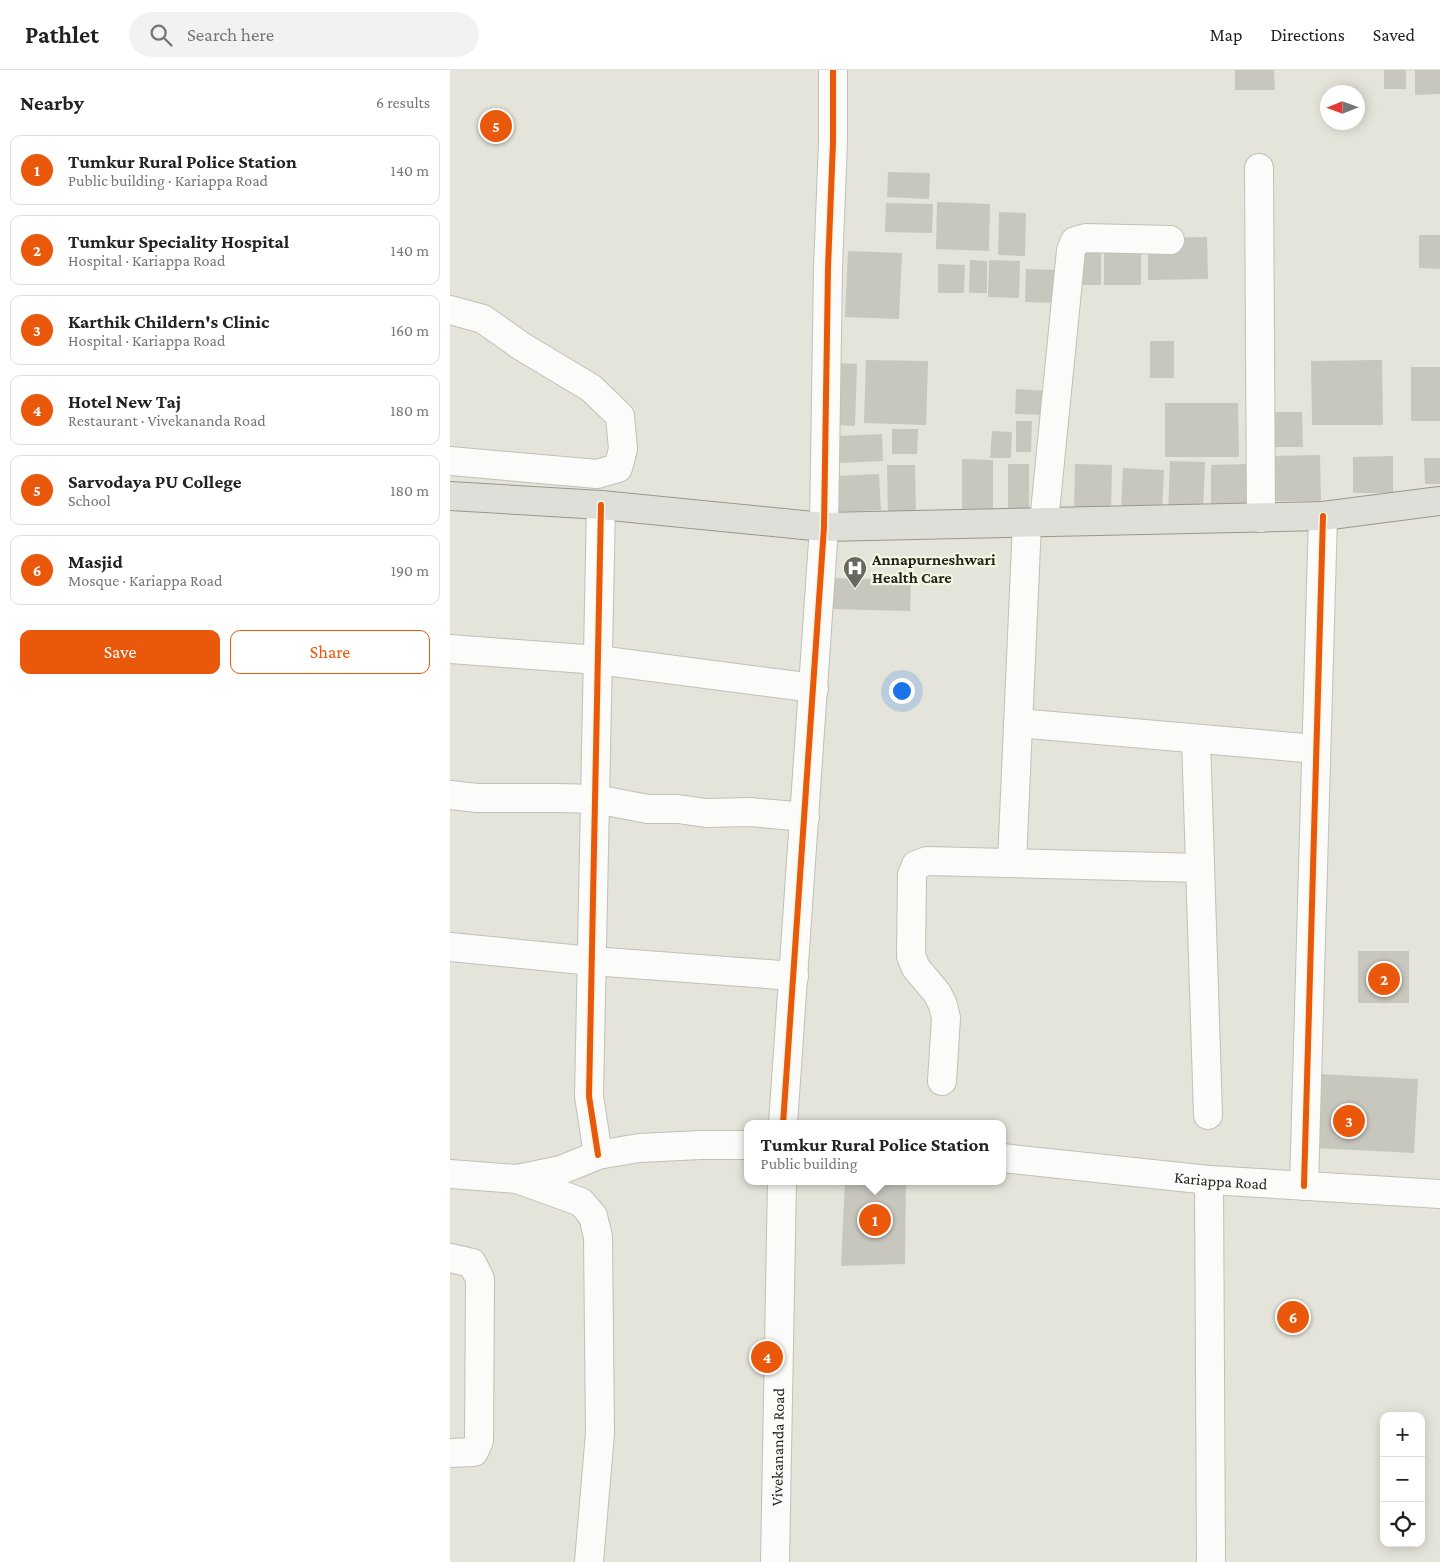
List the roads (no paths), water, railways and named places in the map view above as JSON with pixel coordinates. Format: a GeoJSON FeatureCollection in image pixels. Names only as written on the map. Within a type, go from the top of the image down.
{"type":"FeatureCollection","features":[{"type":"Feature","properties":{"kind":"main road"},"geometry":{"type":"LineString","coordinates":[[450,496],[601,505],[824,526],[1323,516],[1440,501]]}},
{"type":"Feature","properties":{"kind":"street"},"geometry":{"type":"LineString","coordinates":[[784,1120],[824,526],[833,70]]}},
{"type":"Feature","properties":{"kind":"street"},"geometry":{"type":"LineString","coordinates":[[1259,168],[1261,518]]}},
{"type":"Feature","properties":{"kind":"street"},"geometry":{"type":"LineString","coordinates":[[1012,862],[1018,723],[1036,522],[1071,250],[1075,241],[1086,238],[1170,240]]}},
{"type":"Feature","properties":{"kind":"street"},"geometry":{"type":"LineString","coordinates":[[450,310],[483,319],[521,346],[591,388],[620,416],[623,449],[618,468],[598,474],[450,461]]}},
{"type":"Feature","properties":{"kind":"street"},"geometry":{"type":"LineString","coordinates":[[598,1155],[589,1096],[601,505]]}},
{"type":"Feature","properties":{"kind":"street"},"geometry":{"type":"LineString","coordinates":[[1304,1186],[1323,516]]}},
{"type":"Feature","properties":{"kind":"street"},"geometry":{"type":"LineString","coordinates":[[450,649],[598,660],[814,688]]}},
{"type":"Feature","properties":{"kind":"street"},"geometry":{"type":"LineString","coordinates":[[1018,723],[1316,749]]}},
{"type":"Feature","properties":{"kind":"street"},"geometry":{"type":"LineString","coordinates":[[1196,739],[1208,1115]]}},
{"type":"Feature","properties":{"kind":"street"},"geometry":{"type":"LineString","coordinates":[[450,795],[477,798],[595,799],[648,809],[678,809],[706,813],[750,812],[806,817]]}},
{"type":"Feature","properties":{"kind":"street"},"geometry":{"type":"LineString","coordinates":[[942,1081],[946,1018],[943,1005],[937,993],[916,968],[911,956],[912,875],[916,865],[927,860],[1200,868]]}},
{"type":"Feature","properties":{"kind":"street"},"geometry":{"type":"LineString","coordinates":[[450,947],[592,961],[794,976]]}},
{"type":"Feature","properties":{"kind":"street"},"geometry":{"type":"LineString","coordinates":[[516,1179],[561,1170],[598,1155],[639,1148],[744,1145]]}},
{"type":"Feature","properties":{"kind":"street","name":"Kariappa Road"},"geometry":{"type":"LineString","coordinates":[[1006,1158],[1209,1180],[1440,1194]]}},
{"type":"Feature","properties":{"kind":"street"},"geometry":{"type":"LineString","coordinates":[[450,1174],[516,1179],[581,1202],[593,1216],[598,1237],[600,1434],[589,1562]]}},
{"type":"Feature","properties":{"kind":"street"},"geometry":{"type":"LineString","coordinates":[[1209,1180],[1211,1562]]}},
{"type":"Feature","properties":{"kind":"street","name":"Vivekananda Road"},"geometry":{"type":"LineString","coordinates":[[775,1562],[782,1185]]}},
{"type":"Feature","properties":{"kind":"street"},"geometry":{"type":"LineString","coordinates":[[450,1258],[472,1263],[480,1279],[479,1441],[474,1452],[450,1453]]}},
{"type":"Feature","properties":{"kind":"place","name":"Sarvodaya PU College"},"geometry":{"type":"Point","coordinates":[496,126]}},
{"type":"Feature","properties":{"kind":"place","name":"Annapurneshwari Health Care"},"geometry":{"type":"Point","coordinates":[855,589]}},
{"type":"Feature","properties":{"kind":"place","name":"Tumkur Speciality Hospital"},"geometry":{"type":"Point","coordinates":[1384,979]}},
{"type":"Feature","properties":{"kind":"place","name":"Karthik Childern's Clinic"},"geometry":{"type":"Point","coordinates":[1349,1121]}},
{"type":"Feature","properties":{"kind":"place","name":"Tumkur Rural Police Station"},"geometry":{"type":"Point","coordinates":[875,1220]}},
{"type":"Feature","properties":{"kind":"place","name":"Masjid"},"geometry":{"type":"Point","coordinates":[1293,1317]}},
{"type":"Feature","properties":{"kind":"place","name":"Hotel New Taj"},"geometry":{"type":"Point","coordinates":[767,1357]}}]}
